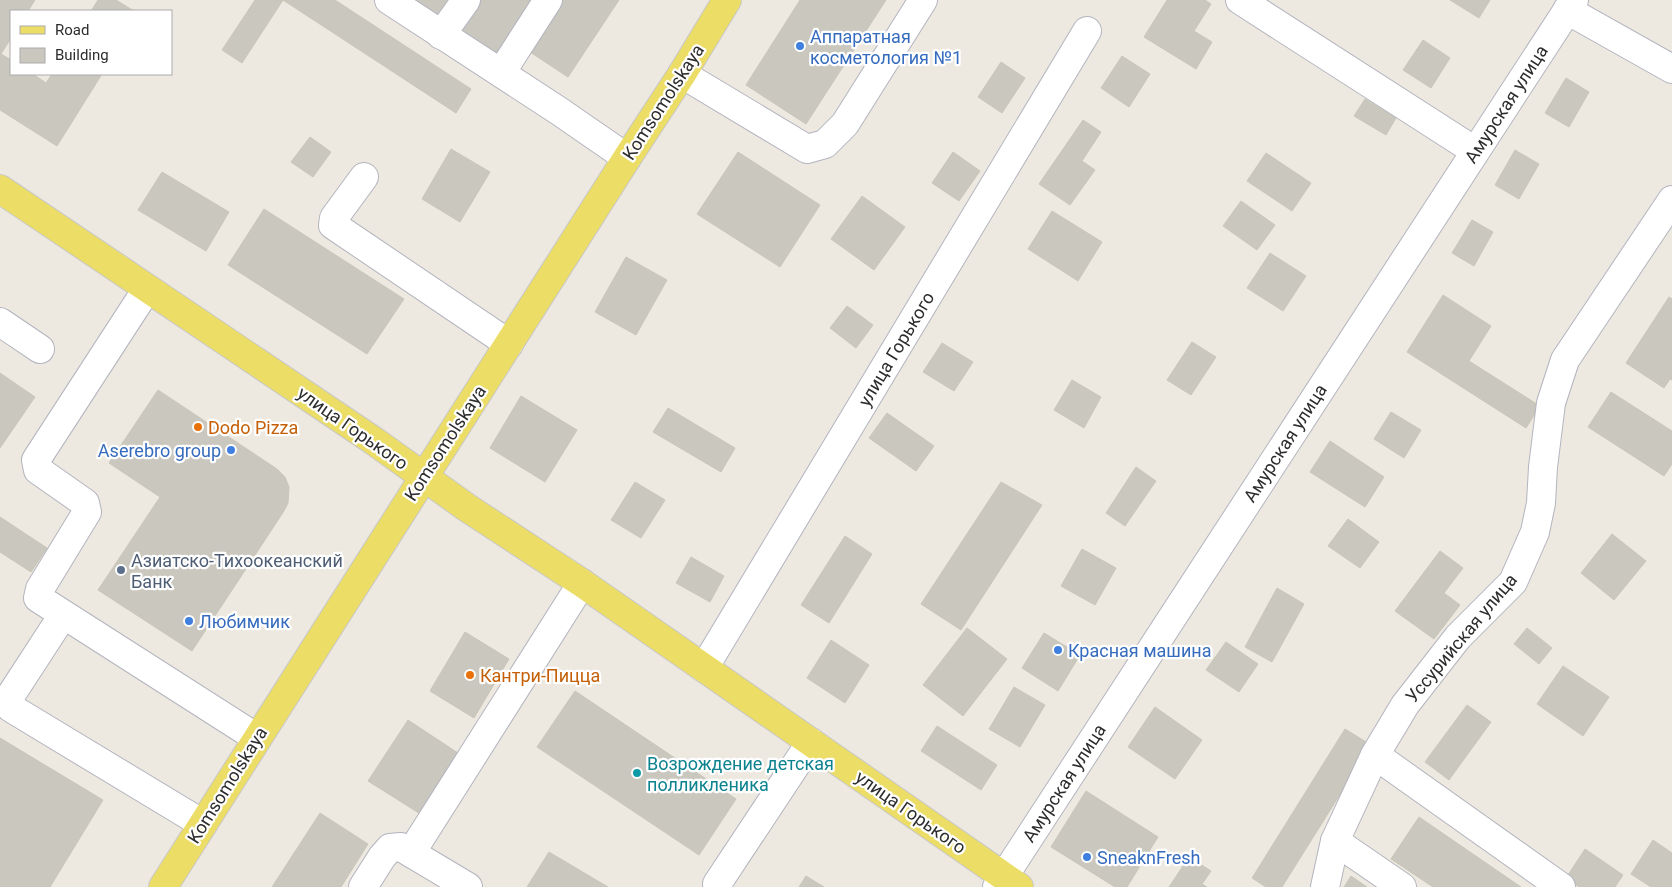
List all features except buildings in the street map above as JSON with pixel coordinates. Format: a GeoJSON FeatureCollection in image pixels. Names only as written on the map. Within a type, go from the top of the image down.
{"type":"FeatureCollection","features":[{"type":"Feature","properties":{"kind":"main road","name":"Komsomolskaya"},"geometry":{"type":"LineString","coordinates":[[163,887],[682,74],[726,0]]}},
{"type":"Feature","properties":{"kind":"main road","name":"улица Горького"},"geometry":{"type":"LineString","coordinates":[[0,189],[582,583],[811,742],[1006,883]]}},
{"type":"Feature","properties":{"kind":"street"},"geometry":{"type":"LineString","coordinates":[[389,0],[502,73],[627,158]]}},
{"type":"Feature","properties":{"kind":"street"},"geometry":{"type":"LineString","coordinates":[[441,35],[466,0]]}},
{"type":"Feature","properties":{"kind":"street"},"geometry":{"type":"LineString","coordinates":[[502,73],[548,0]]}},
{"type":"Feature","properties":{"kind":"street"},"geometry":{"type":"LineString","coordinates":[[682,74],[807,148],[825,144],[845,124],[923,0]]}},
{"type":"Feature","properties":{"kind":"street"},"geometry":{"type":"LineString","coordinates":[[1240,0],[1475,151]]}},
{"type":"Feature","properties":{"kind":"street"},"geometry":{"type":"LineString","coordinates":[[1571,5],[1672,69]]}},
{"type":"Feature","properties":{"kind":"street","name":"Амурская улица"},"geometry":{"type":"LineString","coordinates":[[1006,883],[1475,151],[1571,5]]}},
{"type":"Feature","properties":{"kind":"street","name":"улица Горького"},"geometry":{"type":"LineString","coordinates":[[704,668],[1087,31]]}},
{"type":"Feature","properties":{"kind":"street"},"geometry":{"type":"LineString","coordinates":[[364,177],[334,218],[333,225],[509,344]]}},
{"type":"Feature","properties":{"kind":"street","name":"Уссурийская улица"},"geometry":{"type":"LineString","coordinates":[[1325,887],[1335,841],[1375,755],[1405,705],[1458,637],[1513,582],[1535,532],[1541,503],[1543,467],[1551,403],[1565,360],[1672,200]]}},
{"type":"Feature","properties":{"kind":"street"},"geometry":{"type":"LineString","coordinates":[[148,289],[36,460],[38,470],[85,503],[87,512],[40,589],[38,598],[257,738]]}},
{"type":"Feature","properties":{"kind":"street"},"geometry":{"type":"LineString","coordinates":[[0,322],[40,349]]}},
{"type":"Feature","properties":{"kind":"street"},"geometry":{"type":"LineString","coordinates":[[411,853],[582,583]]}},
{"type":"Feature","properties":{"kind":"street"},"geometry":{"type":"LineString","coordinates":[[63,615],[9,698],[11,708],[203,824]]}},
{"type":"Feature","properties":{"kind":"street"},"geometry":{"type":"LineString","coordinates":[[717,884],[811,742]]}},
{"type":"Feature","properties":{"kind":"street"},"geometry":{"type":"LineString","coordinates":[[1375,755],[1560,887]]}},
{"type":"Feature","properties":{"kind":"street"},"geometry":{"type":"LineString","coordinates":[[1335,841],[1402,887]]}},
{"type":"Feature","properties":{"kind":"street"},"geometry":{"type":"LineString","coordinates":[[363,887],[390,848],[401,847],[468,887]]}},
{"type":"Feature","properties":{"kind":"place","name":"Аппаратная косметология №1"},"geometry":{"type":"Point","coordinates":[800,46]}},
{"type":"Feature","properties":{"kind":"place","name":"Dodo Pizza"},"geometry":{"type":"Point","coordinates":[198,427]}},
{"type":"Feature","properties":{"kind":"place","name":"Aserebro group"},"geometry":{"type":"Point","coordinates":[231,450]}},
{"type":"Feature","properties":{"kind":"place","name":"Азиатско-Тихоокеанский Банк"},"geometry":{"type":"Point","coordinates":[121,570]}},
{"type":"Feature","properties":{"kind":"place","name":"Любимчик"},"geometry":{"type":"Point","coordinates":[189,621]}},
{"type":"Feature","properties":{"kind":"place","name":"Красная машина"},"geometry":{"type":"Point","coordinates":[1058,650]}},
{"type":"Feature","properties":{"kind":"place","name":"Кантри-Пицца"},"geometry":{"type":"Point","coordinates":[470,675]}},
{"type":"Feature","properties":{"kind":"place","name":"Возрождение детская полликленика"},"geometry":{"type":"Point","coordinates":[637,773]}},
{"type":"Feature","properties":{"kind":"place","name":"SneaknFresh"},"geometry":{"type":"Point","coordinates":[1087,857]}}]}
